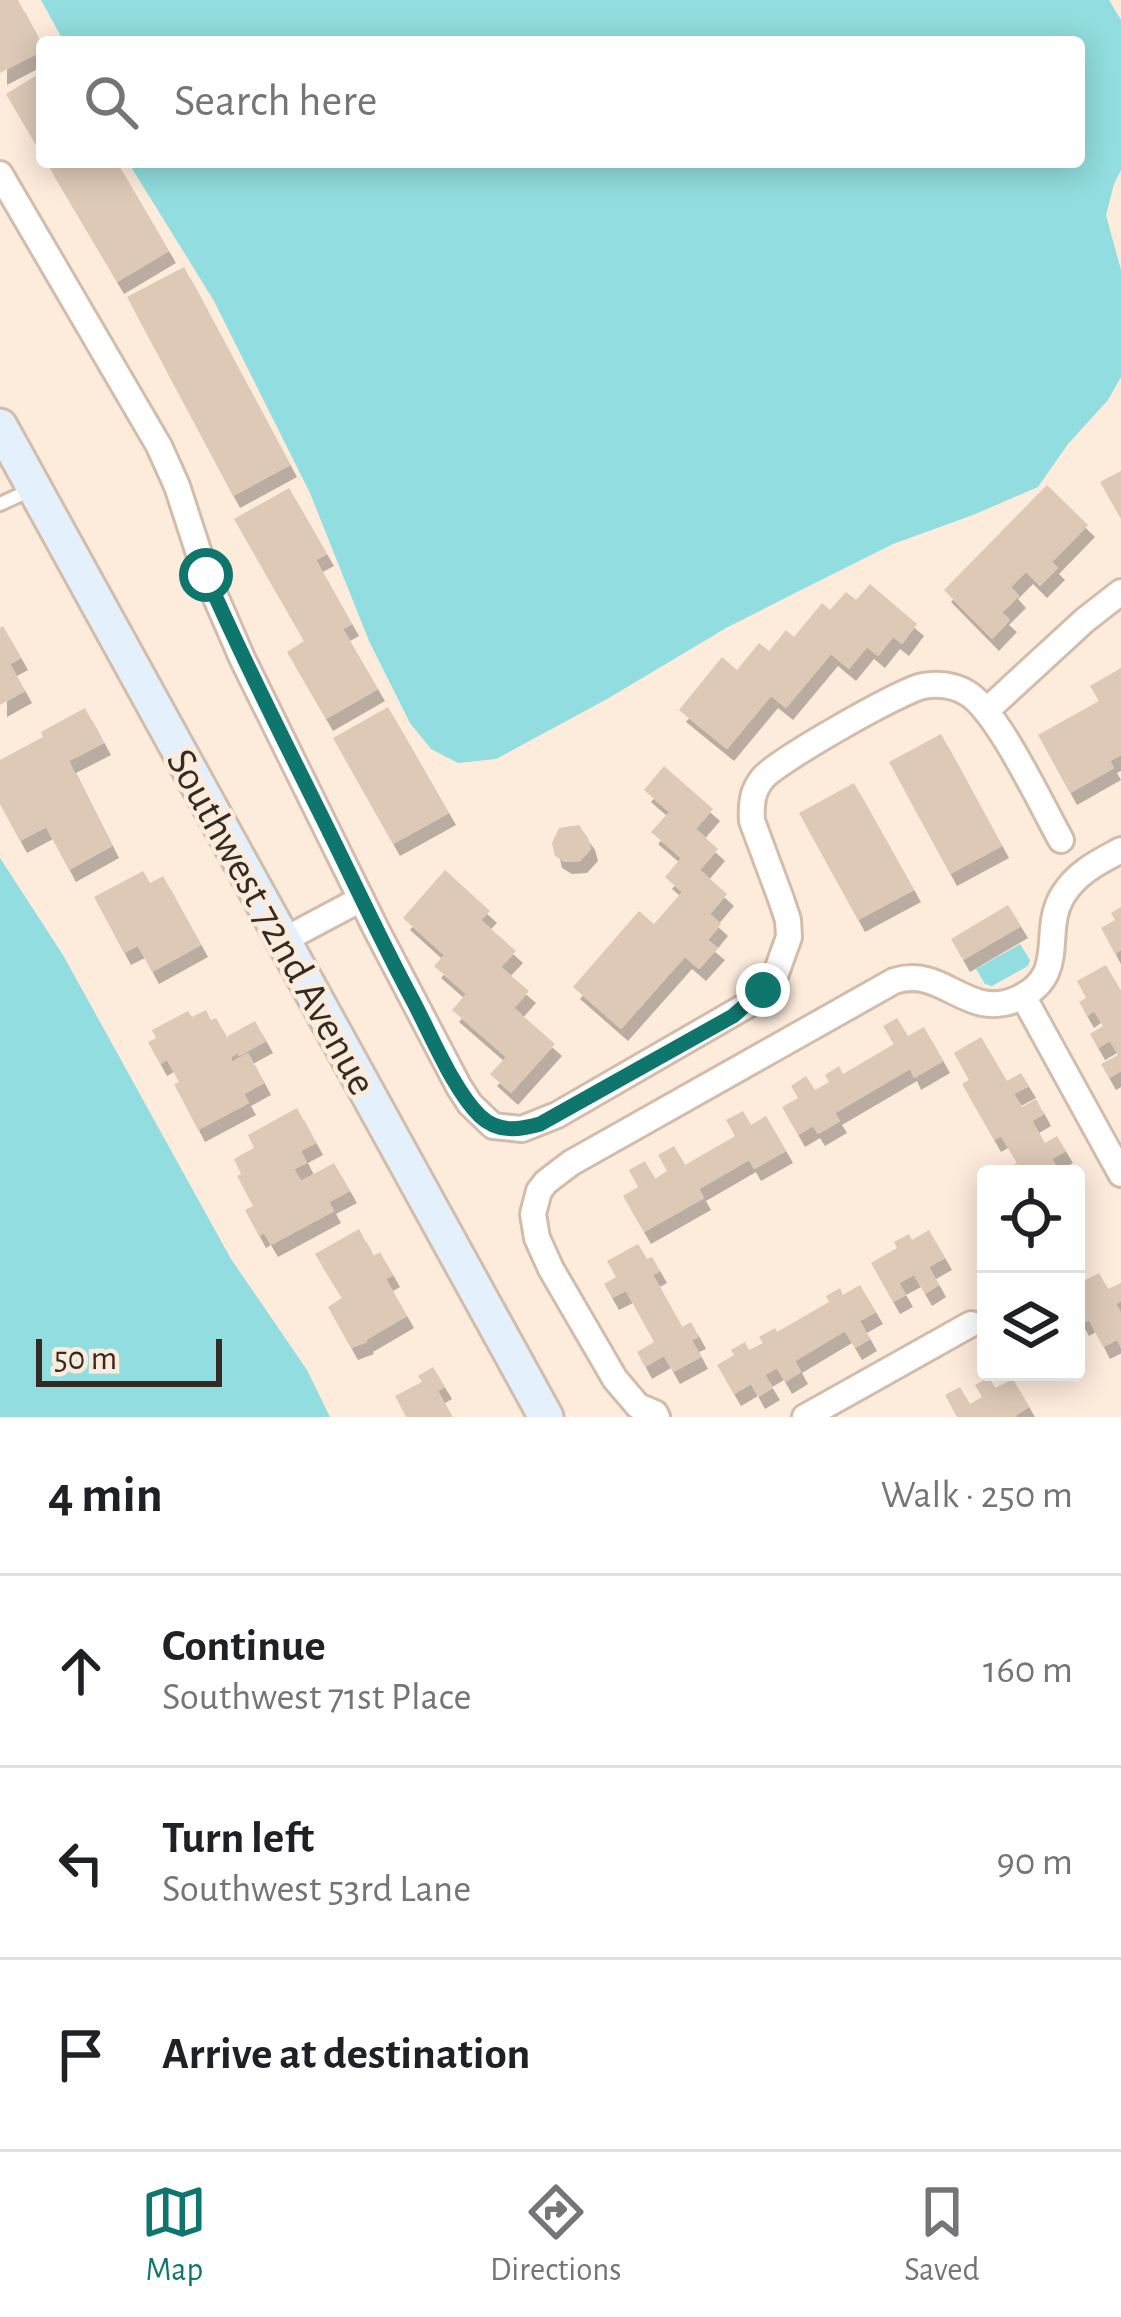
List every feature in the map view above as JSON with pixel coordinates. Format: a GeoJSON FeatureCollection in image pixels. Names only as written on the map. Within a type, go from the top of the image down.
{"type":"FeatureCollection","features":[{"type":"Feature","properties":{"kind":"street"},"geometry":{"type":"LineString","coordinates":[[0,174],[159,446],[229,628],[361,899],[459,1087],[493,1126],[506,1130],[540,1124],[751,1003],[775,976],[789,938],[788,920],[756,837],[751,805],[754,791],[770,771],[914,688],[928,685],[970,694],[986,711],[1061,840]]}},
{"type":"Feature","properties":{"kind":"street","name":"Southwest 72nd Avenue"},"geometry":{"type":"LineString","coordinates":[[0,426],[546,1417]]}},
{"type":"Feature","properties":{"kind":"street"},"geometry":{"type":"LineString","coordinates":[[986,711],[1121,592]]}},
{"type":"Feature","properties":{"kind":"street"},"geometry":{"type":"LineString","coordinates":[[663,1416],[627,1396],[592,1343],[537,1238],[534,1201],[546,1182],[571,1163],[894,981],[922,977],[986,1004],[1023,995],[1036,987],[1052,961],[1055,915],[1067,888],[1088,868],[1121,850]]}},
{"type":"Feature","properties":{"kind":"street"},"geometry":{"type":"LineString","coordinates":[[284,940],[361,899]]}},
{"type":"Feature","properties":{"kind":"street"},"geometry":{"type":"LineString","coordinates":[[1023,995],[1121,1174]]}},
{"type":"Feature","properties":{"kind":"street"},"geometry":{"type":"LineString","coordinates":[[805,1417],[971,1324]]}},
{"type":"Feature","properties":{"kind":"lane"},"geometry":{"type":"LineString","coordinates":[[0,504],[34,489]]}},
{"type":"Feature","properties":{"kind":"water"},"geometry":{"type":"Polygon","coordinates":[[[41,0],[1109,0],[1121,20],[1121,170],[1106,215],[1121,270],[1121,377],[1038,487],[893,544],[795,593],[496,759],[458,763],[431,749],[410,723],[369,641],[310,493],[214,301],[132,168],[1085,168],[1085,36],[61,36],[41,0]]]}},
{"type":"Feature","properties":{"kind":"water"},"geometry":{"type":"Polygon","coordinates":[[[0,858],[63,955],[231,1259],[307,1370],[330,1417],[0,1417],[0,858]]]}},
{"type":"Feature","properties":{"kind":"water"},"geometry":{"type":"Polygon","coordinates":[[[1020,944],[1030,960],[1028,966],[992,986],[985,984],[976,969],[1020,944]]]}},
{"type":"Feature","properties":{"kind":"building"},"geometry":{"type":"Polygon","coordinates":[[[0,0],[18,0],[37,36],[36,54],[0,73],[0,0]]]}},
{"type":"Feature","properties":{"kind":"building"},"geometry":{"type":"Polygon","coordinates":[[[36,76],[36,145],[6,94],[36,76]]]}},
{"type":"Feature","properties":{"kind":"building"},"geometry":{"type":"Polygon","coordinates":[[[50,168],[121,168],[169,251],[117,282],[50,168]]]}},
{"type":"Feature","properties":{"kind":"building"},"geometry":{"type":"Polygon","coordinates":[[[184,267],[290,465],[233,496],[127,297],[184,267]]]}},
{"type":"Feature","properties":{"kind":"building"},"geometry":{"type":"Polygon","coordinates":[[[1121,471],[1121,519],[1100,482],[1121,471]]]}},
{"type":"Feature","properties":{"kind":"building"},"geometry":{"type":"Polygon","coordinates":[[[1047,485],[1088,525],[1052,562],[1058,568],[1040,586],[1026,572],[1011,587],[1019,596],[1002,613],[1010,620],[992,639],[944,590],[1047,485]]]}},
{"type":"Feature","properties":{"kind":"building"},"geometry":{"type":"Polygon","coordinates":[[[289,488],[327,554],[316,560],[352,624],[343,629],[378,689],[326,719],[287,652],[304,641],[234,519],[289,488]]]}},
{"type":"Feature","properties":{"kind":"building"},"geometry":{"type":"Polygon","coordinates":[[[870,584],[917,624],[902,644],[893,637],[878,656],[867,647],[849,669],[831,654],[786,708],[771,696],[727,749],[679,710],[722,657],[737,670],[759,643],[769,651],[786,630],[794,637],[822,603],[830,610],[846,592],[856,600],[870,584]]]}},
{"type":"Feature","properties":{"kind":"building"},"geometry":{"type":"Polygon","coordinates":[[[3,626],[21,658],[10,664],[25,691],[0,705],[0,628],[3,626]]]}},
{"type":"Feature","properties":{"kind":"building"},"geometry":{"type":"Polygon","coordinates":[[[1121,668],[1121,755],[1110,761],[1114,768],[1070,793],[1038,735],[1099,701],[1090,686],[1121,668]]]}},
{"type":"Feature","properties":{"kind":"building"},"geometry":{"type":"Polygon","coordinates":[[[388,707],[449,813],[393,844],[333,738],[388,707]]]}},
{"type":"Feature","properties":{"kind":"building"},"geometry":{"type":"Polygon","coordinates":[[[85,708],[104,743],[69,761],[112,846],[69,870],[46,827],[20,841],[0,804],[0,760],[85,708]]]}},
{"type":"Feature","properties":{"kind":"building"},"geometry":{"type":"Polygon","coordinates":[[[941,734],[1002,846],[950,874],[889,762],[941,734]]]}},
{"type":"Feature","properties":{"kind":"building"},"geometry":{"type":"Polygon","coordinates":[[[664,766],[713,809],[696,829],[718,849],[700,870],[727,894],[710,914],[721,924],[708,940],[718,948],[699,969],[685,957],[621,1029],[573,987],[639,911],[654,924],[682,892],[665,877],[681,858],[651,832],[669,812],[644,790],[664,766]]]}},
{"type":"Feature","properties":{"kind":"building"},"geometry":{"type":"Polygon","coordinates":[[[854,783],[914,890],[858,920],[799,813],[854,783]]]}},
{"type":"Feature","properties":{"kind":"building"},"geometry":{"type":"Polygon","coordinates":[[[579,825],[591,849],[580,861],[565,862],[555,856],[552,843],[559,828],[579,825]]]}},
{"type":"Feature","properties":{"kind":"building"},"geometry":{"type":"Polygon","coordinates":[[[445,870],[490,911],[481,920],[516,951],[501,967],[529,991],[514,1008],[555,1044],[511,1093],[490,1074],[506,1057],[452,1010],[466,994],[434,966],[444,955],[403,918],[445,870]]]}},
{"type":"Feature","properties":{"kind":"building"},"geometry":{"type":"Polygon","coordinates":[[[143,871],[150,883],[163,876],[201,945],[152,972],[138,946],[124,953],[94,897],[143,871]]]}},
{"type":"Feature","properties":{"kind":"building"},"geometry":{"type":"Polygon","coordinates":[[[1008,905],[1021,926],[963,960],[951,939],[1008,905]]]}},
{"type":"Feature","properties":{"kind":"building"},"geometry":{"type":"Polygon","coordinates":[[[1121,907],[1121,950],[1115,954],[1101,928],[1115,920],[1111,913],[1121,907]]]}},
{"type":"Feature","properties":{"kind":"building"},"geometry":{"type":"Polygon","coordinates":[[[1106,965],[1121,991],[1121,1071],[1109,1078],[1101,1064],[1118,1055],[1110,1041],[1098,1048],[1090,1034],[1103,1026],[1094,1011],[1087,1016],[1079,1002],[1086,998],[1077,981],[1106,965]]]}},
{"type":"Feature","properties":{"kind":"building"},"geometry":{"type":"Polygon","coordinates":[[[206,1010],[228,1039],[255,1021],[266,1041],[231,1057],[232,1062],[248,1053],[264,1083],[244,1094],[249,1103],[198,1130],[167,1060],[160,1064],[148,1042],[156,1038],[152,1030],[188,1011],[192,1017],[206,1010]]]}},
{"type":"Feature","properties":{"kind":"building"},"geometry":{"type":"Polygon","coordinates":[[[897,1018],[908,1036],[924,1027],[943,1061],[914,1078],[910,1069],[835,1113],[840,1121],[818,1134],[813,1126],[798,1135],[782,1107],[798,1098],[791,1086],[806,1076],[815,1090],[829,1082],[825,1075],[839,1066],[843,1074],[894,1044],[883,1026],[897,1018]]]}},
{"type":"Feature","properties":{"kind":"building"},"geometry":{"type":"Polygon","coordinates":[[[981,1037],[1007,1081],[1021,1073],[1029,1086],[1014,1094],[1022,1107],[1036,1099],[1044,1114],[1032,1121],[1045,1143],[1057,1136],[1066,1151],[1052,1159],[1056,1165],[1013,1165],[1017,1163],[1001,1136],[994,1140],[962,1084],[969,1080],[954,1053],[981,1037]]]}},
{"type":"Feature","properties":{"kind":"building"},"geometry":{"type":"Polygon","coordinates":[[[297,1108],[316,1143],[301,1151],[307,1163],[294,1169],[301,1181],[334,1163],[350,1191],[329,1202],[334,1211],[271,1245],[264,1233],[259,1236],[245,1210],[253,1206],[234,1159],[254,1148],[248,1135],[297,1108]]]}},
{"type":"Feature","properties":{"kind":"building"},"geometry":{"type":"Polygon","coordinates":[[[743,1111],[751,1125],[766,1116],[786,1151],[754,1169],[749,1160],[699,1189],[704,1198],[644,1232],[623,1196],[638,1187],[629,1170],[645,1161],[655,1179],[667,1171],[658,1155],[674,1146],[685,1165],[735,1136],[726,1120],[743,1111]]]}},
{"type":"Feature","properties":{"kind":"building"},"geometry":{"type":"Polygon","coordinates":[[[359,1229],[373,1256],[380,1252],[393,1275],[386,1279],[407,1316],[351,1348],[328,1307],[342,1298],[315,1254],[359,1229]]]}},
{"type":"Feature","properties":{"kind":"building"},"geometry":{"type":"Polygon","coordinates":[[[929,1230],[945,1258],[929,1267],[939,1285],[925,1294],[914,1275],[899,1283],[906,1295],[893,1302],[871,1263],[897,1248],[894,1242],[909,1234],[912,1240],[929,1230]]]}},
{"type":"Feature","properties":{"kind":"building"},"geometry":{"type":"Polygon","coordinates":[[[638,1244],[660,1271],[653,1275],[682,1327],[691,1322],[699,1337],[692,1340],[701,1357],[673,1372],[664,1356],[645,1367],[637,1352],[654,1342],[626,1291],[612,1298],[604,1284],[616,1277],[607,1261],[638,1244]]]}},
{"type":"Feature","properties":{"kind":"building"},"geometry":{"type":"Polygon","coordinates":[[[1099,1273],[1108,1289],[1121,1283],[1121,1301],[1116,1304],[1121,1313],[1121,1348],[1117,1340],[1103,1347],[1089,1320],[1085,1322],[1085,1280],[1099,1273]]]}},
{"type":"Feature","properties":{"kind":"building"},"geometry":{"type":"Polygon","coordinates":[[[860,1285],[876,1312],[860,1321],[870,1339],[855,1348],[845,1331],[795,1361],[801,1372],[785,1382],[777,1368],[765,1375],[773,1388],[758,1397],[751,1384],[734,1394],[717,1365],[734,1355],[731,1350],[745,1342],[749,1350],[763,1343],[759,1337],[829,1302],[826,1296],[840,1288],[843,1295],[860,1285]]]}},
{"type":"Feature","properties":{"kind":"building"},"geometry":{"type":"Polygon","coordinates":[[[433,1367],[445,1387],[438,1391],[452,1417],[406,1417],[395,1396],[422,1382],[418,1376],[433,1367]]]}},
{"type":"Feature","properties":{"kind":"building"},"geometry":{"type":"Polygon","coordinates":[[[991,1381],[995,1388],[1014,1381],[1029,1407],[1017,1417],[957,1417],[945,1395],[960,1387],[970,1404],[982,1397],[975,1385],[991,1381]]]}},
{"type":"Feature","properties":{"kind":"route"},"geometry":{"type":"LineString","coordinates":[[206,575],[377,932],[459,1087],[482,1118],[506,1130],[540,1124],[733,1016],[763,990]]}}]}
